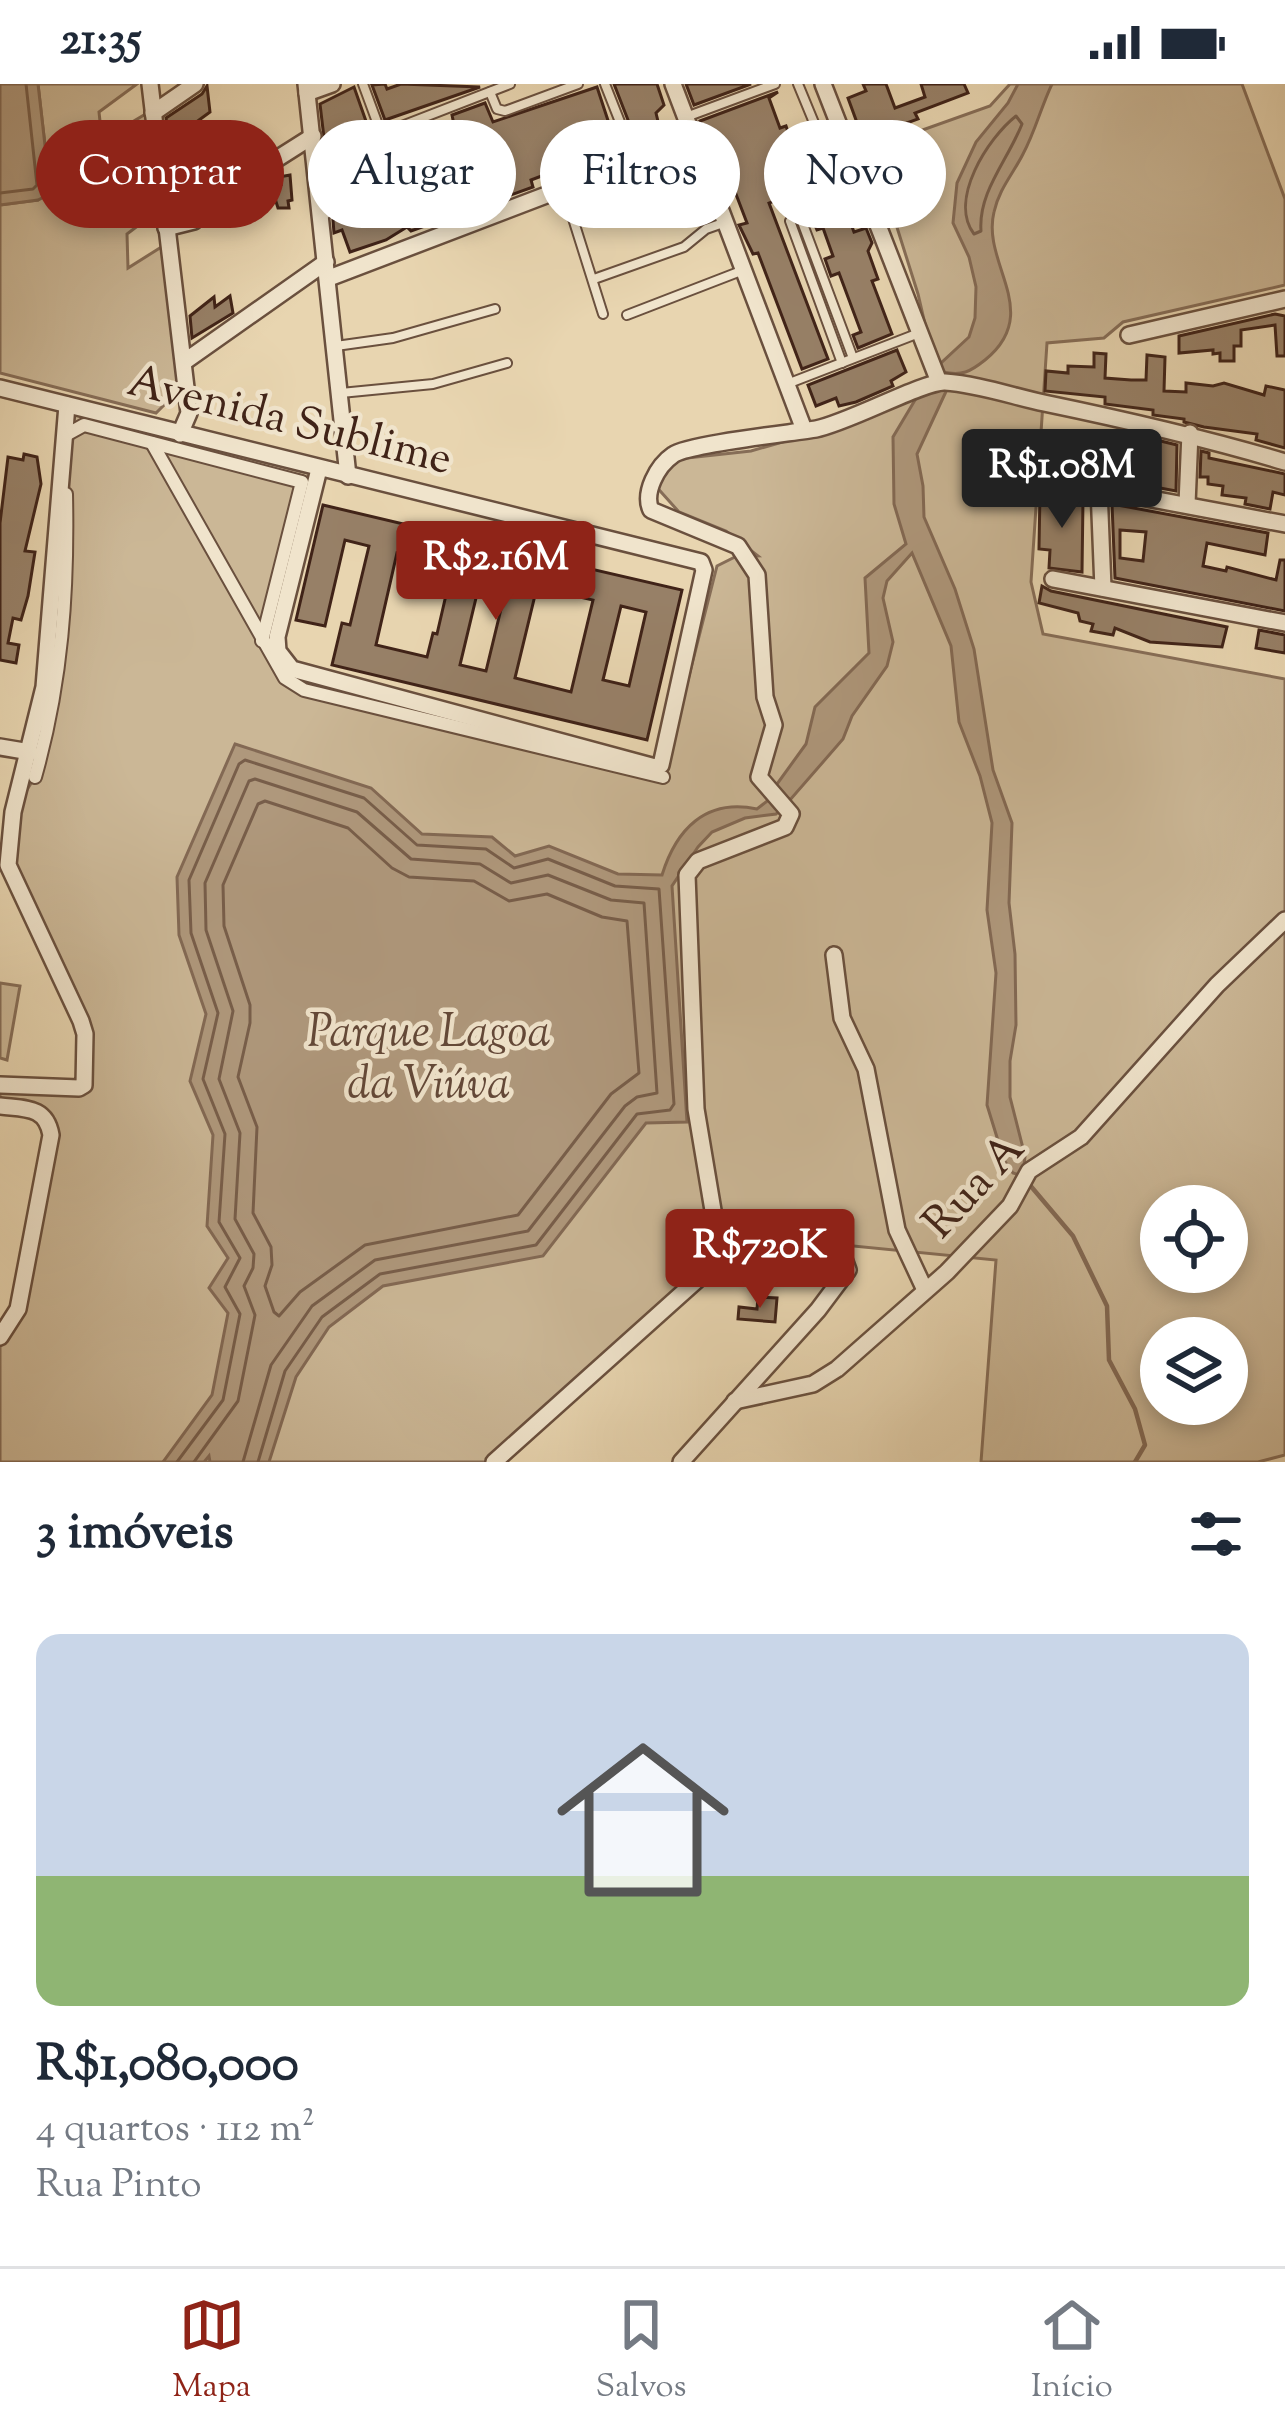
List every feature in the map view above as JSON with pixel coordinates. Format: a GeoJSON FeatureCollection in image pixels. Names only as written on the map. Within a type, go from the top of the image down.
{"type":"FeatureCollection","features":[{"type":"Feature","properties":{"kind":"street"},"geometry":{"type":"LineString","coordinates":[[150,84],[154,120]]}},
{"type":"Feature","properties":{"kind":"street"},"geometry":{"type":"LineString","coordinates":[[153,113],[194,84]]}},
{"type":"Feature","properties":{"kind":"street"},"geometry":{"type":"LineString","coordinates":[[311,120],[306,88],[332,84]]}},
{"type":"Feature","properties":{"kind":"street"},"geometry":{"type":"LineString","coordinates":[[673,84],[685,118]]}},
{"type":"Feature","properties":{"kind":"street"},"geometry":{"type":"LineString","coordinates":[[826,90],[939,382]]}},
{"type":"Feature","properties":{"kind":"street"},"geometry":{"type":"LineString","coordinates":[[184,362],[327,270],[540,196]]}},
{"type":"Feature","properties":{"kind":"street"},"geometry":{"type":"LineString","coordinates":[[166,228],[189,413],[180,434]]}},
{"type":"Feature","properties":{"kind":"street"},"geometry":{"type":"LineString","coordinates":[[323,228],[348,476]]}},
{"type":"Feature","properties":{"kind":"street"},"geometry":{"type":"LineString","coordinates":[[726,228],[803,427]]}},
{"type":"Feature","properties":{"kind":"street"},"geometry":{"type":"LineString","coordinates":[[1129,335],[1285,299]]}},
{"type":"Feature","properties":{"kind":"street"},"geometry":{"type":"LineString","coordinates":[[721,1258],[696,1109],[687,875],[698,861],[785,827],[791,814],[759,777],[774,725],[765,698],[758,580],[738,546],[651,511],[647,496],[666,461],[684,449],[758,440],[803,427],[812,430],[939,382],[1190,433],[1285,462]]}},
{"type":"Feature","properties":{"kind":"street","name":"Avenida Sublime"},"geometry":{"type":"LineString","coordinates":[[0,388],[701,562],[704,570],[663,763],[655,767],[286,664],[277,637],[319,469]]}},
{"type":"Feature","properties":{"kind":"street"},"geometry":{"type":"LineString","coordinates":[[0,1085],[82,1088],[85,1042],[81,1022],[8,865],[13,812],[44,687],[67,405]]}},
{"type":"Feature","properties":{"kind":"street"},"geometry":{"type":"LineString","coordinates":[[64,436],[84,425],[302,482],[262,641]]}},
{"type":"Feature","properties":{"kind":"street"},"geometry":{"type":"LineString","coordinates":[[1187,504],[1190,433]]}},
{"type":"Feature","properties":{"kind":"street"},"geometry":{"type":"LineString","coordinates":[[35,777],[50,724],[68,588],[64,436]]}},
{"type":"Feature","properties":{"kind":"street"},"geometry":{"type":"LineString","coordinates":[[152,443],[285,678],[304,690],[663,777]]}},
{"type":"Feature","properties":{"kind":"street"},"geometry":{"type":"LineString","coordinates":[[1057,481],[1285,524]]}},
{"type":"Feature","properties":{"kind":"street"},"geometry":{"type":"LineString","coordinates":[[1099,489],[1103,588]]}},
{"type":"Feature","properties":{"kind":"street"},"geometry":{"type":"LineString","coordinates":[[1053,579],[1285,623]]}},
{"type":"Feature","properties":{"kind":"street"},"geometry":{"type":"LineString","coordinates":[[0,747],[30,752]]}},
{"type":"Feature","properties":{"kind":"street","name":"Rua A"},"geometry":{"type":"LineString","coordinates":[[735,1401],[826,1378],[947,1273],[1010,1206],[1026,1176],[1082,1137],[1217,986],[1285,920]]}},
{"type":"Feature","properties":{"kind":"street"},"geometry":{"type":"LineString","coordinates":[[834,955],[842,1018],[866,1069],[898,1230],[925,1290]]}},
{"type":"Feature","properties":{"kind":"street"},"geometry":{"type":"LineString","coordinates":[[0,1106],[37,1110],[48,1120],[51,1135],[18,1309],[0,1337]]}},
{"type":"Feature","properties":{"kind":"street"},"geometry":{"type":"LineString","coordinates":[[494,1462],[721,1258],[743,1245],[841,1257],[848,1266],[818,1310],[681,1462]]}},
{"type":"Feature","properties":{"kind":"lane"},"geometry":{"type":"LineString","coordinates":[[362,84],[376,120]]}},
{"type":"Feature","properties":{"kind":"lane"},"geometry":{"type":"LineString","coordinates":[[417,120],[510,84]]}},
{"type":"Feature","properties":{"kind":"lane"},"geometry":{"type":"LineString","coordinates":[[490,92],[496,109],[502,111],[578,84]]}},
{"type":"Feature","properties":{"kind":"lane"},"geometry":{"type":"LineString","coordinates":[[605,84],[619,120]]}},
{"type":"Feature","properties":{"kind":"lane"},"geometry":{"type":"LineString","coordinates":[[685,118],[775,84]]}},
{"type":"Feature","properties":{"kind":"lane"},"geometry":{"type":"LineString","coordinates":[[798,84],[813,120]]}},
{"type":"Feature","properties":{"kind":"lane"},"geometry":{"type":"LineString","coordinates":[[806,103],[826,90]]}},
{"type":"Feature","properties":{"kind":"lane"},"geometry":{"type":"LineString","coordinates":[[577,228],[603,314]]}},
{"type":"Feature","properties":{"kind":"lane"},"geometry":{"type":"LineString","coordinates":[[594,279],[684,247],[709,228]]}},
{"type":"Feature","properties":{"kind":"lane"},"geometry":{"type":"LineString","coordinates":[[793,228],[842,363]]}},
{"type":"Feature","properties":{"kind":"lane"},"geometry":{"type":"LineString","coordinates":[[804,228],[853,358]]}},
{"type":"Feature","properties":{"kind":"lane"},"geometry":{"type":"LineString","coordinates":[[627,315],[742,271]]}},
{"type":"Feature","properties":{"kind":"lane"},"geometry":{"type":"LineString","coordinates":[[336,346],[393,338],[495,309]]}},
{"type":"Feature","properties":{"kind":"lane"},"geometry":{"type":"LineString","coordinates":[[785,385],[920,333]]}},
{"type":"Feature","properties":{"kind":"lane"},"geometry":{"type":"LineString","coordinates":[[341,393],[433,384],[507,363]]}},
{"type":"Feature","properties":{"kind":"green space"},"geometry":{"type":"Polygon","coordinates":[[[38,84],[137,84],[99,112],[100,120],[42,120],[38,84]]]}},
{"type":"Feature","properties":{"kind":"green space","name":"Parque Lagoa da Viúva"},"geometry":{"type":"Polygon","coordinates":[[[1010,84],[1242,84],[1285,199],[1285,285],[1123,322],[1104,338],[1047,343],[1031,582],[1043,634],[1285,679],[1285,1455],[1258,1462],[981,1462],[996,1260],[732,1234],[718,1246],[721,1258],[494,1462],[0,1462],[0,1337],[7,1331],[48,1120],[0,1106],[0,1085],[79,1088],[85,1034],[12,881],[13,812],[35,777],[64,436],[73,413],[312,474],[270,640],[293,678],[664,774],[717,566],[735,557],[758,556],[726,531],[679,512],[653,483],[678,459],[751,451],[859,420],[938,380],[897,228],[946,228],[946,122],[990,106],[1010,84]]]}},
{"type":"Feature","properties":{"kind":"green space"},"geometry":{"type":"Polygon","coordinates":[[[36,200],[36,228],[135,228],[127,234],[128,268],[163,246],[182,387],[156,413],[0,373],[0,205],[36,200]]]}},
{"type":"Feature","properties":{"kind":"green space"},"geometry":{"type":"Polygon","coordinates":[[[0,983],[20,986],[7,1060],[0,1058],[0,983]]]}},
{"type":"Feature","properties":{"kind":"water"},"geometry":{"type":"Polygon","coordinates":[[[0,84],[38,84],[42,120],[36,120],[36,200],[0,205],[0,84]]]}},
{"type":"Feature","properties":{"kind":"water"},"geometry":{"type":"Polygon","coordinates":[[[1018,84],[1052,84],[994,212],[992,231],[1007,288],[1009,324],[1002,342],[980,364],[961,373],[943,372],[940,364],[969,337],[975,318],[976,287],[953,223],[957,183],[976,142],[1018,84]]]}},
{"type":"Feature","properties":{"kind":"water"},"geometry":{"type":"Polygon","coordinates":[[[949,385],[917,454],[924,517],[974,649],[993,770],[1012,823],[1009,903],[1016,1025],[1010,1097],[1025,1156],[1023,1176],[1013,1173],[1004,1160],[987,1105],[996,973],[987,910],[992,823],[959,722],[951,646],[912,553],[887,581],[883,598],[893,642],[887,666],[852,716],[843,739],[790,800],[777,789],[806,744],[815,707],[869,653],[865,578],[906,544],[894,504],[893,437],[921,390],[949,385]]]}},
{"type":"Feature","properties":{"kind":"water"},"geometry":{"type":"Polygon","coordinates":[[[235,744],[371,788],[422,834],[492,837],[515,856],[549,846],[618,874],[662,875],[684,831],[708,813],[722,808],[757,809],[771,798],[782,808],[776,814],[745,818],[712,832],[672,886],[687,1122],[646,1123],[543,1256],[383,1286],[329,1327],[296,1377],[269,1462],[210,1462],[209,1456],[204,1462],[163,1462],[212,1395],[228,1313],[209,1288],[228,1258],[207,1226],[213,1135],[190,1081],[206,1014],[179,935],[177,877],[235,744]]]}},
{"type":"Feature","properties":{"kind":"building"},"geometry":{"type":"Polygon","coordinates":[[[385,84],[387,89],[401,84],[480,87],[385,120],[372,85],[385,84]]]}},
{"type":"Feature","properties":{"kind":"building"},"geometry":{"type":"Polygon","coordinates":[[[614,84],[657,84],[664,105],[656,113],[658,120],[628,120],[614,84]]]}},
{"type":"Feature","properties":{"kind":"building"},"geometry":{"type":"Polygon","coordinates":[[[686,84],[751,84],[694,105],[686,84]]]}},
{"type":"Feature","properties":{"kind":"building"},"geometry":{"type":"Polygon","coordinates":[[[863,84],[886,84],[895,108],[925,97],[921,84],[964,84],[968,93],[915,113],[915,120],[856,120],[848,98],[866,91],[863,84]]]}},
{"type":"Feature","properties":{"kind":"building"},"geometry":{"type":"Polygon","coordinates":[[[207,86],[210,112],[199,120],[166,120],[166,118],[207,86]]]}},
{"type":"Feature","properties":{"kind":"building"},"geometry":{"type":"Polygon","coordinates":[[[354,87],[366,120],[322,120],[320,104],[354,87]]]}},
{"type":"Feature","properties":{"kind":"building"},"geometry":{"type":"Polygon","coordinates":[[[597,87],[608,120],[540,120],[540,177],[531,180],[533,187],[516,193],[516,120],[499,120],[597,87]]]}},
{"type":"Feature","properties":{"kind":"building"},"geometry":{"type":"Polygon","coordinates":[[[778,92],[769,98],[777,120],[764,120],[764,228],[778,228],[828,359],[802,369],[758,253],[753,254],[740,227],[747,223],[740,205],[740,120],[703,120],[778,92]]]}},
{"type":"Feature","properties":{"kind":"building"},"geometry":{"type":"Polygon","coordinates":[[[485,103],[492,120],[453,120],[452,115],[485,103]]]}},
{"type":"Feature","properties":{"kind":"building"},"geometry":{"type":"Polygon","coordinates":[[[290,175],[289,208],[284,208],[284,176],[290,175]]]}},
{"type":"Feature","properties":{"kind":"building"},"geometry":{"type":"Polygon","coordinates":[[[334,228],[405,228],[350,252],[342,230],[334,233],[334,228]]]}},
{"type":"Feature","properties":{"kind":"building"},"geometry":{"type":"Polygon","coordinates":[[[823,228],[853,228],[854,232],[866,228],[878,279],[872,281],[892,334],[858,348],[853,335],[861,332],[839,273],[831,276],[825,259],[833,256],[823,228]]]}},
{"type":"Feature","properties":{"kind":"building"},"geometry":{"type":"Polygon","coordinates":[[[230,296],[233,313],[192,338],[190,316],[214,297],[215,307],[230,296]]]}},
{"type":"Feature","properties":{"kind":"building"},"geometry":{"type":"Polygon","coordinates":[[[1275,314],[1285,316],[1285,356],[1277,356],[1275,325],[1241,330],[1234,361],[1220,361],[1220,353],[1213,354],[1213,350],[1179,353],[1179,336],[1275,314]]]}},
{"type":"Feature","properties":{"kind":"building"},"geometry":{"type":"Polygon","coordinates":[[[897,350],[906,372],[891,381],[893,386],[856,402],[839,406],[836,398],[816,406],[808,385],[897,350]]]}},
{"type":"Feature","properties":{"kind":"building"},"geometry":{"type":"Polygon","coordinates":[[[1094,353],[1106,354],[1105,378],[1131,380],[1146,380],[1147,355],[1165,357],[1164,391],[1186,392],[1186,383],[1224,383],[1264,395],[1266,386],[1285,390],[1285,448],[1256,440],[1257,434],[1105,404],[1105,397],[1045,391],[1046,371],[1068,373],[1068,366],[1094,367],[1094,353]]]}},
{"type":"Feature","properties":{"kind":"building"},"geometry":{"type":"Polygon","coordinates":[[[1132,434],[1177,445],[1176,491],[1144,485],[1144,477],[1062,470],[1063,449],[1116,452],[1118,440],[1132,440],[1132,434]]]}},
{"type":"Feature","properties":{"kind":"building"},"geometry":{"type":"Polygon","coordinates":[[[1201,451],[1209,453],[1209,458],[1285,474],[1285,495],[1273,492],[1270,509],[1245,504],[1246,498],[1222,495],[1223,486],[1208,484],[1208,477],[1200,477],[1201,451]]]}},
{"type":"Feature","properties":{"kind":"building"},"geometry":{"type":"Polygon","coordinates":[[[24,454],[37,457],[41,484],[25,551],[35,552],[28,596],[21,620],[13,618],[8,643],[19,645],[16,663],[0,660],[0,523],[8,457],[23,460],[24,454]]]}},
{"type":"Feature","properties":{"kind":"building"},"geometry":{"type":"Polygon","coordinates":[[[1040,492],[1083,499],[1082,572],[1049,568],[1050,550],[1039,549],[1040,492]]]}},
{"type":"Feature","properties":{"kind":"building"},"geometry":{"type":"Polygon","coordinates":[[[1112,504],[1268,533],[1265,555],[1207,543],[1203,566],[1276,580],[1280,560],[1285,560],[1285,611],[1115,578],[1112,504]],[[1120,530],[1120,558],[1143,561],[1146,532],[1120,530]]]}},
{"type":"Feature","properties":{"kind":"building"},"geometry":{"type":"Polygon","coordinates":[[[323,505],[509,549],[511,540],[546,548],[543,558],[682,590],[647,740],[332,665],[342,623],[350,625],[369,546],[345,540],[325,626],[296,620],[323,505]],[[397,553],[376,645],[427,657],[452,569],[397,553]],[[482,573],[460,665],[486,671],[508,580],[482,573]],[[537,587],[515,678],[571,692],[593,600],[537,587]],[[621,606],[603,680],[629,686],[646,612],[621,606]]]}},
{"type":"Feature","properties":{"kind":"building"},"geometry":{"type":"Polygon","coordinates":[[[1042,586],[1227,627],[1222,647],[1150,642],[1115,628],[1113,635],[1091,631],[1093,624],[1080,621],[1078,613],[1039,603],[1042,586]]]}},
{"type":"Feature","properties":{"kind":"building"},"geometry":{"type":"Polygon","coordinates":[[[1259,630],[1285,635],[1285,653],[1256,648],[1259,630]]]}},
{"type":"Feature","properties":{"kind":"building"},"geometry":{"type":"Polygon","coordinates":[[[758,1297],[777,1298],[775,1322],[738,1319],[739,1307],[757,1309],[758,1297]]]}},
{"type":"Feature","properties":{"kind":"waterway"},"geometry":{"type":"LineString","coordinates":[[1029,1184],[1073,1236],[1107,1306],[1109,1360],[1135,1409],[1145,1445],[1135,1462]]}}]}
